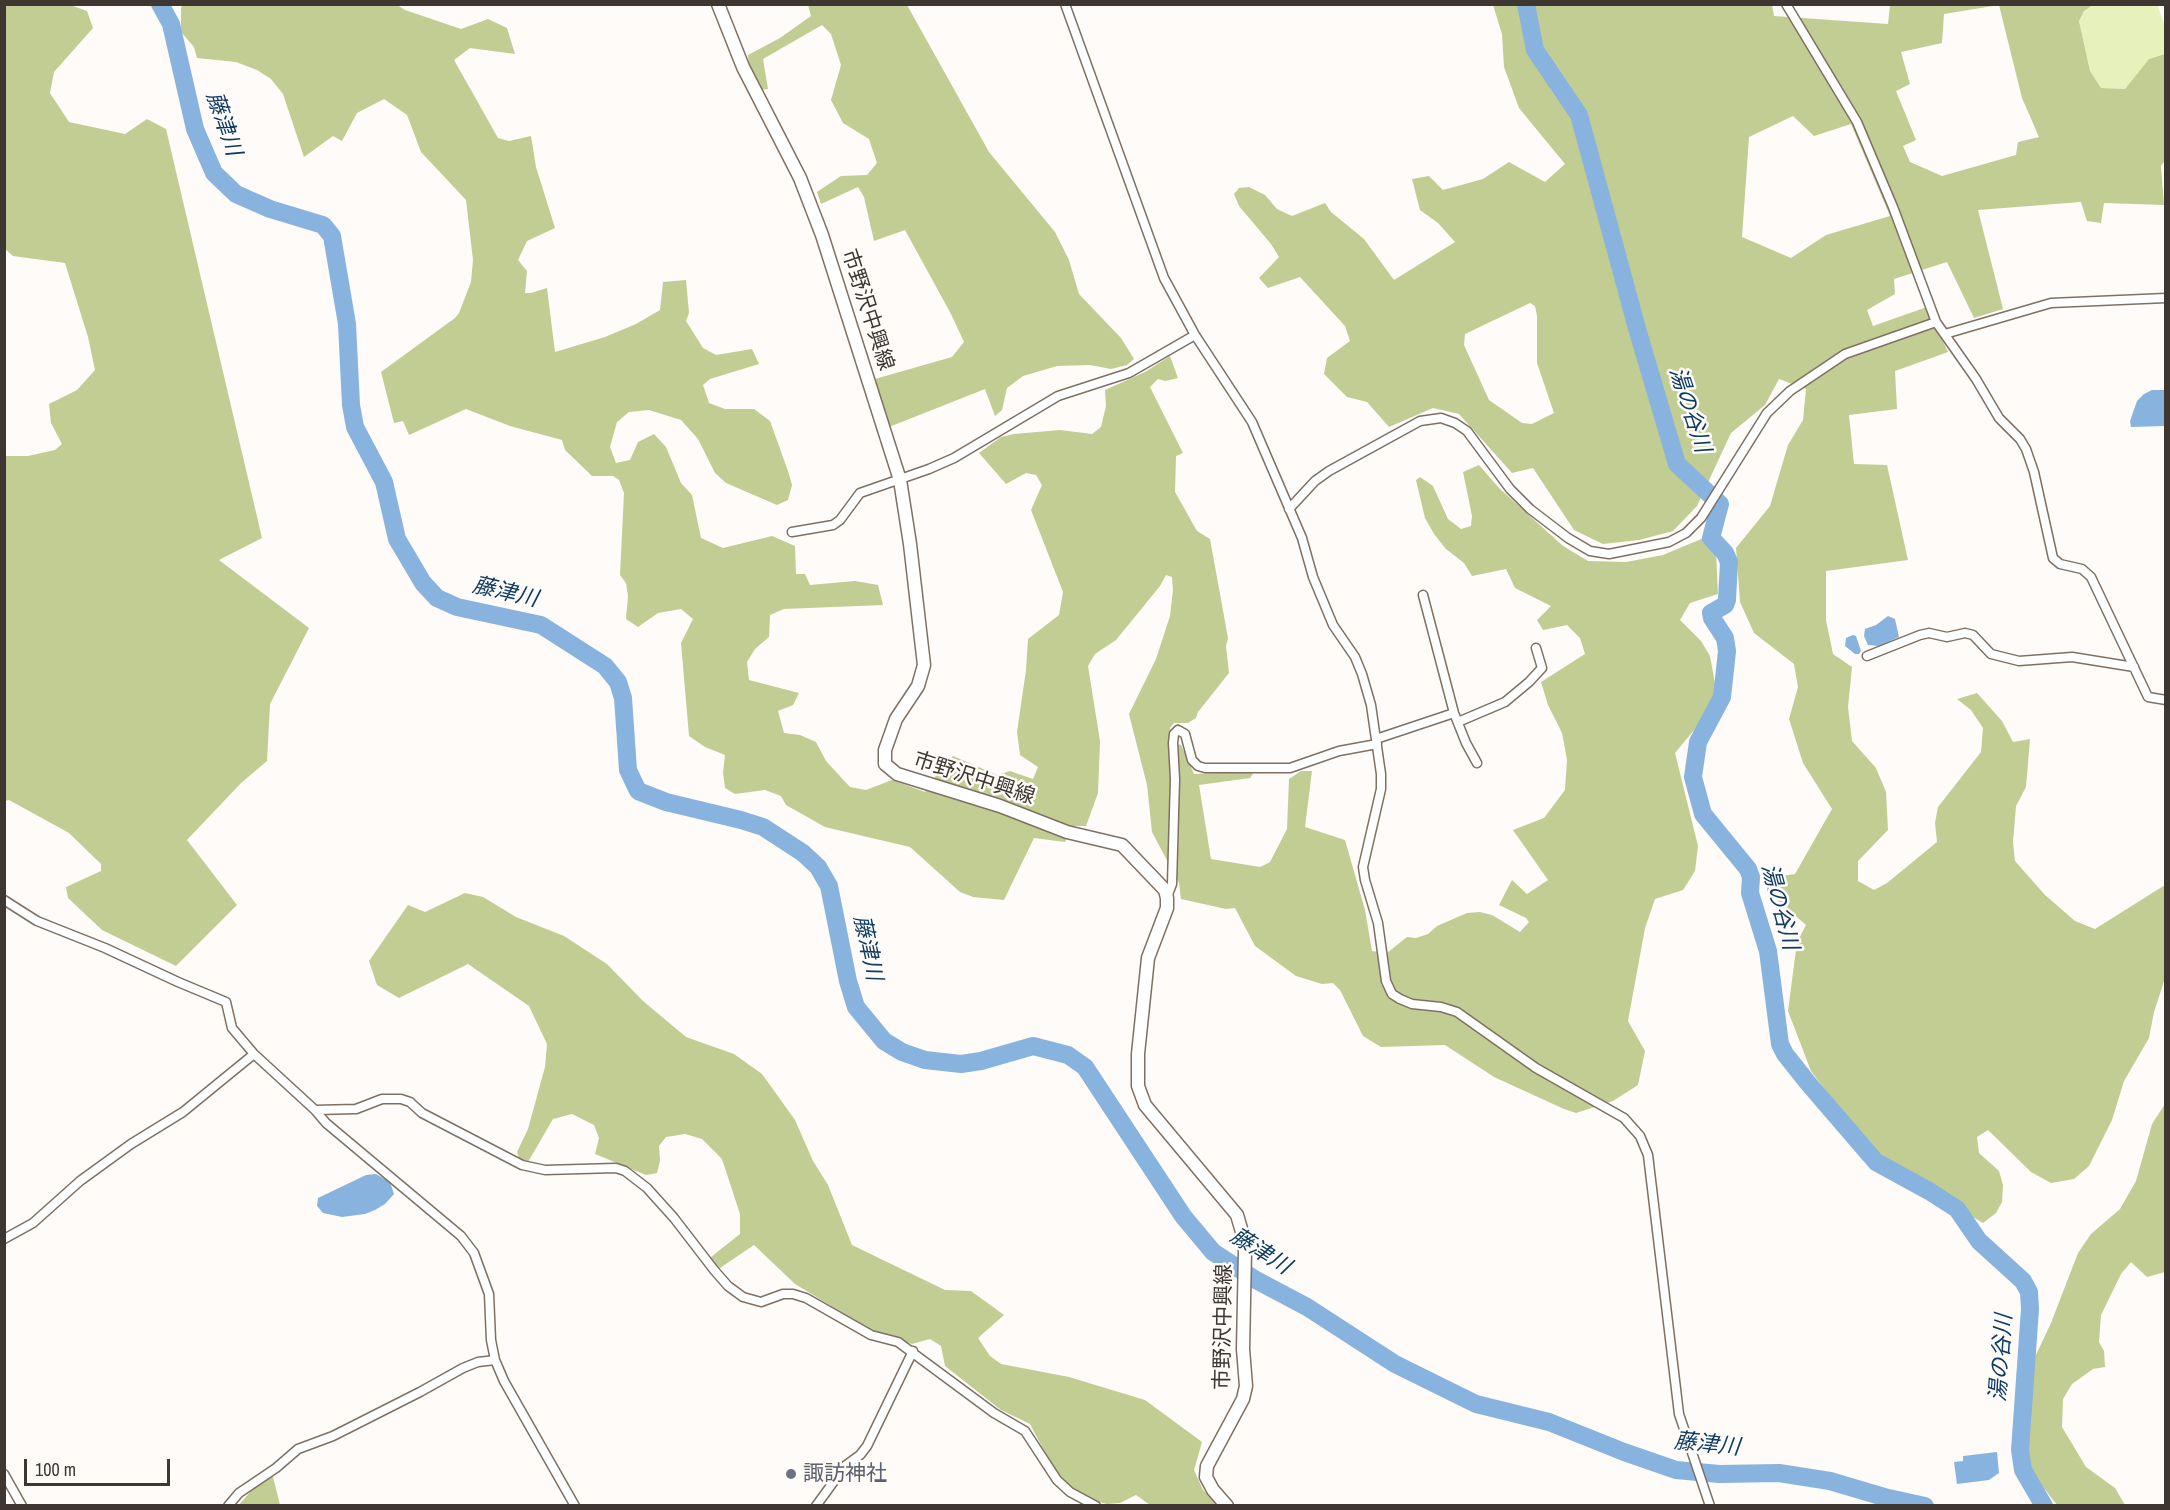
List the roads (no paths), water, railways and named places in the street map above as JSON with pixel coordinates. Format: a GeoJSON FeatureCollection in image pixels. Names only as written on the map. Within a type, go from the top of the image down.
{"type":"FeatureCollection","features":[{"type":"Feature","properties":{"kind":"main road","name":"市野沢中興線"},"geometry":{"type":"LineString","coordinates":[[718,4],[743,67],[800,178],[822,235],[900,480],[924,665],[918,686],[896,719],[885,750],[885,764],[897,774],[1000,806],[1067,832],[1122,845],[1165,890],[1167,908],[1148,958],[1138,1054],[1138,1086],[1145,1106],[1237,1215],[1245,1251],[1245,1393],[1207,1466],[1206,1477],[1213,1490],[1227,1506]]}},
{"type":"Feature","properties":{"kind":"street"},"geometry":{"type":"LineString","coordinates":[[1065,4],[1164,278],[1195,335],[1252,422],[1302,537],[1313,577],[1333,625],[1355,657],[1362,674],[1371,705],[1380,789],[1363,867],[1378,922],[1386,981],[1392,994],[1400,999],[1412,1004],[1441,1007],[1457,1012],[1536,1068],[1624,1118],[1640,1136],[1648,1155],[1679,1414],[1710,1506]]}},
{"type":"Feature","properties":{"kind":"street"},"geometry":{"type":"LineString","coordinates":[[1786,4],[1857,122],[1893,207],[1936,322],[1976,379],[1999,418],[2026,448],[2034,472],[2053,558],[2060,564],[2082,569],[2091,577],[2148,698],[2166,700]]}},
{"type":"Feature","properties":{"kind":"street"},"geometry":{"type":"LineString","coordinates":[[1945,334],[2051,303],[2166,298]]}},
{"type":"Feature","properties":{"kind":"street"},"geometry":{"type":"LineString","coordinates":[[1289,509],[1315,481],[1329,471],[1420,421],[1441,418],[1467,431],[1510,489],[1530,508],[1568,538],[1590,551],[1609,554],[1669,542],[1686,533],[1701,518],[1767,413],[1790,391],[1845,354],[1936,322]]}},
{"type":"Feature","properties":{"kind":"street"},"geometry":{"type":"LineString","coordinates":[[792,532],[833,525],[840,520],[860,493],[954,458],[1058,396],[1129,373],[1195,335]]}},
{"type":"Feature","properties":{"kind":"street"},"geometry":{"type":"LineString","coordinates":[[1423,595],[1454,713],[1477,763]]}},
{"type":"Feature","properties":{"kind":"street"},"geometry":{"type":"LineString","coordinates":[[1867,656],[1920,634],[1929,633],[1947,637],[1965,633],[1973,635],[1990,654],[2019,661],[2072,657],[2134,667]]}},
{"type":"Feature","properties":{"kind":"street"},"geometry":{"type":"LineString","coordinates":[[1458,722],[1505,702],[1528,682],[1542,668],[1536,648]]}},
{"type":"Feature","properties":{"kind":"street"},"geometry":{"type":"LineString","coordinates":[[1167,897],[1172,884],[1175,779],[1173,743],[1174,734],[1178,730],[1185,734],[1192,760],[1198,766],[1205,768],[1290,768],[1454,713]]}},
{"type":"Feature","properties":{"kind":"street"},"geometry":{"type":"LineString","coordinates":[[4,900],[37,921],[105,948],[226,1002],[232,1028],[254,1054],[326,1123],[461,1236],[474,1253],[489,1294],[491,1340],[495,1360],[513,1399],[575,1506]]}},
{"type":"Feature","properties":{"kind":"street"},"geometry":{"type":"LineString","coordinates":[[4,1239],[33,1223],[80,1181],[131,1144],[183,1112],[254,1054]]}},
{"type":"Feature","properties":{"kind":"street"},"geometry":{"type":"LineString","coordinates":[[315,1110],[356,1109],[382,1099],[401,1099],[522,1165],[545,1170],[616,1168],[625,1171],[647,1188],[674,1218],[714,1270],[743,1298],[761,1302],[783,1294],[793,1294],[806,1298],[871,1335],[898,1342],[994,1413],[1025,1431],[1057,1480],[1070,1492],[1096,1506]]}},
{"type":"Feature","properties":{"kind":"street"},"geometry":{"type":"LineString","coordinates":[[816,1506],[839,1472],[860,1455],[867,1446],[913,1351]]}},
{"type":"Feature","properties":{"kind":"street"},"geometry":{"type":"LineString","coordinates":[[228,1506],[239,1493],[276,1468],[298,1449],[333,1436],[463,1368],[478,1362],[495,1360]]}},
{"type":"Feature","properties":{"kind":"street"},"geometry":{"type":"LineString","coordinates":[[4,1474],[22,1506]]}},
{"type":"Feature","properties":{"kind":"water"},"geometry":{"type":"Polygon","coordinates":[[[2152,390],[2165,390],[2165,426],[2131,427],[2130,421],[2137,401],[2152,390]]]}},
{"type":"Feature","properties":{"kind":"water"},"geometry":{"type":"Polygon","coordinates":[[[1888,616],[1895,619],[1899,637],[1879,646],[1868,645],[1864,636],[1865,629],[1876,625],[1888,616]]]}},
{"type":"Feature","properties":{"kind":"water"},"geometry":{"type":"Polygon","coordinates":[[[1856,636],[1861,651],[1859,654],[1855,654],[1845,646],[1846,638],[1856,636]]]}},
{"type":"Feature","properties":{"kind":"water"},"geometry":{"type":"Polygon","coordinates":[[[376,1174],[390,1182],[394,1194],[385,1204],[375,1210],[365,1214],[342,1217],[323,1213],[317,1206],[318,1198],[366,1175],[376,1174]]]}},
{"type":"Feature","properties":{"kind":"water"},"geometry":{"type":"Polygon","coordinates":[[[1997,1452],[1999,1473],[1989,1480],[1957,1484],[1954,1462],[1963,1461],[1963,1456],[1997,1452]]]}},
{"type":"Feature","properties":{"kind":"waterway","name":"藤津川"},"geometry":{"type":"LineString","coordinates":[[160,4],[171,24],[195,129],[214,173],[236,194],[270,209],[323,225],[332,236],[347,324],[351,405],[355,427],[384,482],[397,539],[423,583],[437,598],[457,607],[541,625],[605,666],[618,682],[623,698],[628,770],[638,791],[666,802],[763,827],[803,853],[818,867],[829,886],[848,981],[856,1007],[884,1041],[902,1052],[925,1060],[961,1064],[981,1061],[1033,1046],[1068,1055],[1085,1067],[1183,1216],[1213,1252],[1256,1280],[1307,1307],[1395,1364],[1476,1404],[1549,1422],[1676,1470],[1719,1474],[1779,1473],[1830,1481],[1925,1506]]}},
{"type":"Feature","properties":{"kind":"waterway","name":"湯の谷川"},"geometry":{"type":"LineString","coordinates":[[1526,4],[1535,50],[1579,115],[1638,332],[1677,464],[1720,504],[1711,538],[1725,553],[1729,562],[1727,600],[1725,605],[1711,613],[1725,638],[1727,651],[1722,697],[1698,742],[1693,777],[1703,814],[1748,869],[1751,877],[1750,893],[1768,951],[1780,1044],[1808,1083],[1876,1162],[1957,1209],[1979,1241],[2023,1281],[2029,1292],[2030,1309],[2020,1450],[2023,1470],[2044,1506]]}},
{"type":"Feature","properties":{"kind":"place","name":"諏訪神社"},"geometry":{"type":"Point","coordinates":[791,1474]}}]}
